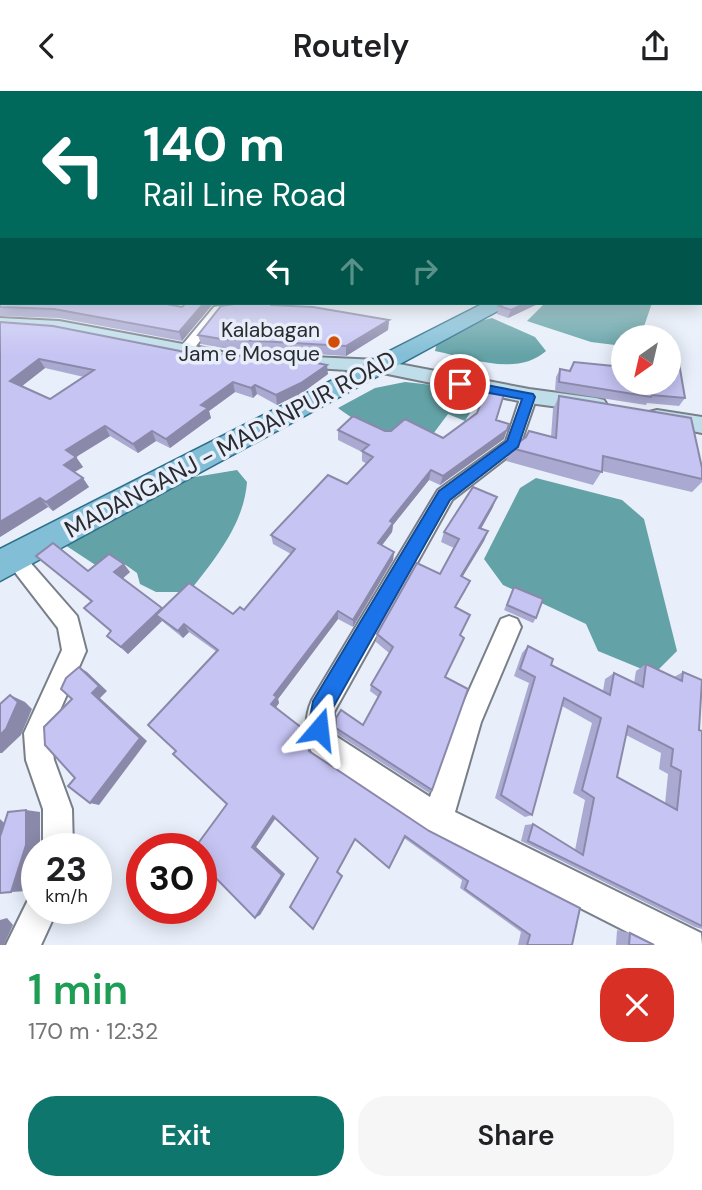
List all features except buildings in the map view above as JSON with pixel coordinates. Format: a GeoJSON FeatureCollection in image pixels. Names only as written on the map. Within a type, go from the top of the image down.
{"type":"FeatureCollection","features":[{"type":"Feature","properties":{"kind":"main road","name":"MADANGANJ - MADANPUR ROAD"},"geometry":{"type":"LineString","coordinates":[[7,562],[494,305]]}},
{"type":"Feature","properties":{"kind":"street"},"geometry":{"type":"LineString","coordinates":[[184,352],[218,310],[240,305]]}},
{"type":"Feature","properties":{"kind":"street"},"geometry":{"type":"LineString","coordinates":[[0,323],[59,327],[184,352],[236,358]]}},
{"type":"Feature","properties":{"kind":"street"},"geometry":{"type":"LineString","coordinates":[[276,361],[378,366],[529,397],[614,408]]}},
{"type":"Feature","properties":{"kind":"street"},"geometry":{"type":"LineString","coordinates":[[529,397],[513,443],[445,495],[321,709],[319,729],[322,743],[438,819],[690,945]]}},
{"type":"Feature","properties":{"kind":"street"},"geometry":{"type":"LineString","coordinates":[[639,414],[695,428]]}},
{"type":"Feature","properties":{"kind":"street"},"geometry":{"type":"LineString","coordinates":[[7,562],[69,624],[72,638],[74,651],[37,733],[35,747],[56,803],[61,833]]}},
{"type":"Feature","properties":{"kind":"street"},"geometry":{"type":"LineString","coordinates":[[438,819],[468,722],[509,627]]}},
{"type":"Feature","properties":{"kind":"street"},"geometry":{"type":"LineString","coordinates":[[23,945],[34,924]]}},
{"type":"Feature","properties":{"kind":"water"},"geometry":{"type":"Polygon","coordinates":[[[543,305],[651,305],[644,325],[611,325],[611,344],[591,342],[527,321],[543,305]]]}},
{"type":"Feature","properties":{"kind":"water"},"geometry":{"type":"Polygon","coordinates":[[[492,318],[535,337],[546,351],[534,359],[507,364],[478,361],[435,351],[437,343],[476,322],[492,318]]]}},
{"type":"Feature","properties":{"kind":"water"},"geometry":{"type":"Polygon","coordinates":[[[405,382],[460,388],[473,408],[465,421],[448,414],[433,434],[406,434],[372,428],[338,408],[375,388],[405,382]]]}},
{"type":"Feature","properties":{"kind":"water"},"geometry":{"type":"Polygon","coordinates":[[[237,470],[247,482],[240,512],[227,540],[189,592],[156,592],[140,584],[137,573],[116,558],[97,566],[65,545],[189,478],[237,470]]]}},
{"type":"Feature","properties":{"kind":"water"},"geometry":{"type":"Polygon","coordinates":[[[536,478],[622,500],[644,519],[677,651],[654,674],[598,651],[586,624],[503,585],[484,559],[520,488],[536,478]]]}},
{"type":"Feature","properties":{"kind":"place","name":"Kalabagan Jam e Mosque"},"geometry":{"type":"Point","coordinates":[334,342]}},
{"type":"Feature","properties":{"kind":"route"},"geometry":{"type":"LineString","coordinates":[[319,729],[321,709],[353,658],[445,495],[513,443],[529,397],[460,384]]}}]}
